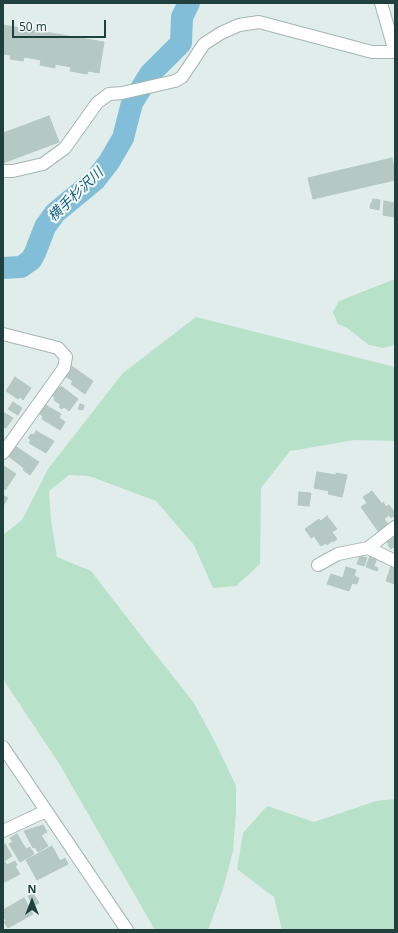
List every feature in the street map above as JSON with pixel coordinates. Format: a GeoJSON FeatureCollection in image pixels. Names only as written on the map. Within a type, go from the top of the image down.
{"type":"FeatureCollection","features":[{"type":"Feature","properties":{"kind":"street"},"geometry":{"type":"LineString","coordinates":[[3,171],[13,171],[44,164],[65,148],[97,102],[109,94],[122,93],[174,82],[182,77],[204,44],[221,33],[239,25],[259,22],[372,52],[395,52],[381,3]]}},
{"type":"Feature","properties":{"kind":"street"},"geometry":{"type":"LineString","coordinates":[[3,334],[58,348],[66,357],[64,368],[3,453]]}},
{"type":"Feature","properties":{"kind":"street"},"geometry":{"type":"LineString","coordinates":[[318,565],[338,554],[368,548],[395,527]]}},
{"type":"Feature","properties":{"kind":"street"},"geometry":{"type":"LineString","coordinates":[[368,548],[395,561]]}},
{"type":"Feature","properties":{"kind":"street"},"geometry":{"type":"LineString","coordinates":[[3,747],[127,930]]}},
{"type":"Feature","properties":{"kind":"street"},"geometry":{"type":"LineString","coordinates":[[3,831],[46,811]]}},
{"type":"Feature","properties":{"kind":"green space"},"geometry":{"type":"Polygon","coordinates":[[[395,279],[395,345],[383,348],[369,345],[347,328],[338,324],[333,312],[339,301],[395,279]]]}},
{"type":"Feature","properties":{"kind":"green space"},"geometry":{"type":"Polygon","coordinates":[[[196,317],[395,367],[395,441],[355,440],[290,451],[261,488],[260,564],[236,586],[213,588],[194,545],[156,501],[89,476],[69,475],[49,491],[51,520],[57,557],[91,571],[194,703],[236,786],[233,851],[223,889],[208,930],[155,930],[60,765],[3,679],[3,535],[22,520],[48,469],[123,373],[196,317]]]}},
{"type":"Feature","properties":{"kind":"green space"},"geometry":{"type":"Polygon","coordinates":[[[395,799],[395,930],[282,930],[274,897],[237,869],[243,833],[267,806],[314,822],[376,801],[395,799]]]}},
{"type":"Feature","properties":{"kind":"building"},"geometry":{"type":"Polygon","coordinates":[[[3,25],[104,42],[99,73],[88,71],[87,74],[70,71],[71,67],[55,64],[55,68],[40,65],[41,60],[24,57],[23,61],[10,59],[11,55],[3,54],[3,25]]]}},
{"type":"Feature","properties":{"kind":"building"},"geometry":{"type":"Polygon","coordinates":[[[49,116],[59,142],[3,163],[3,133],[49,116]]]}},
{"type":"Feature","properties":{"kind":"building"},"geometry":{"type":"Polygon","coordinates":[[[392,158],[395,180],[313,199],[308,178],[392,158]]]}},
{"type":"Feature","properties":{"kind":"building"},"geometry":{"type":"Polygon","coordinates":[[[373,199],[380,200],[379,210],[370,208],[373,199]]]}},
{"type":"Feature","properties":{"kind":"building"},"geometry":{"type":"Polygon","coordinates":[[[384,201],[395,203],[395,217],[383,215],[384,201]]]}},
{"type":"Feature","properties":{"kind":"building"},"geometry":{"type":"Polygon","coordinates":[[[70,365],[93,381],[85,394],[71,384],[73,381],[63,375],[70,365]]]}},
{"type":"Feature","properties":{"kind":"building"},"geometry":{"type":"Polygon","coordinates":[[[15,377],[31,388],[23,400],[20,397],[18,399],[6,391],[15,377]]]}},
{"type":"Feature","properties":{"kind":"building"},"geometry":{"type":"Polygon","coordinates":[[[56,386],[59,388],[61,386],[78,399],[69,411],[64,407],[62,409],[59,407],[61,405],[54,400],[55,398],[50,394],[56,386]]]}},
{"type":"Feature","properties":{"kind":"building"},"geometry":{"type":"Polygon","coordinates":[[[13,402],[22,408],[18,415],[8,409],[13,402]]]}},
{"type":"Feature","properties":{"kind":"building"},"geometry":{"type":"Polygon","coordinates":[[[44,404],[61,414],[59,418],[65,422],[60,430],[42,419],[43,416],[38,413],[44,404]]]}},
{"type":"Feature","properties":{"kind":"building"},"geometry":{"type":"Polygon","coordinates":[[[80,404],[84,405],[83,410],[78,409],[80,404]]]}},
{"type":"Feature","properties":{"kind":"building"},"geometry":{"type":"Polygon","coordinates":[[[3,412],[13,418],[6,428],[3,427],[3,412]]]}},
{"type":"Feature","properties":{"kind":"building"},"geometry":{"type":"Polygon","coordinates":[[[36,431],[54,441],[46,453],[29,443],[31,440],[28,438],[31,434],[34,435],[36,431]]]}},
{"type":"Feature","properties":{"kind":"building"},"geometry":{"type":"Polygon","coordinates":[[[15,446],[39,462],[30,475],[23,470],[24,468],[8,456],[15,446]]]}},
{"type":"Feature","properties":{"kind":"building"},"geometry":{"type":"Polygon","coordinates":[[[4,466],[16,474],[5,490],[3,488],[4,466]]]}},
{"type":"Feature","properties":{"kind":"building"},"geometry":{"type":"Polygon","coordinates":[[[317,472],[347,475],[342,497],[328,494],[329,491],[314,488],[317,472]]]}},
{"type":"Feature","properties":{"kind":"building"},"geometry":{"type":"Polygon","coordinates":[[[372,491],[382,504],[383,502],[386,507],[389,505],[395,513],[395,515],[391,518],[389,515],[384,519],[388,524],[378,531],[361,507],[367,503],[363,497],[372,491]]]}},
{"type":"Feature","properties":{"kind":"building"},"geometry":{"type":"Polygon","coordinates":[[[299,492],[311,493],[309,506],[298,505],[299,492]]]}},
{"type":"Feature","properties":{"kind":"building"},"geometry":{"type":"Polygon","coordinates":[[[3,495],[8,498],[3,506],[3,495]]]}},
{"type":"Feature","properties":{"kind":"building"},"geometry":{"type":"Polygon","coordinates":[[[327,516],[337,529],[332,532],[337,539],[327,545],[326,543],[321,546],[314,536],[311,538],[305,529],[319,519],[321,521],[327,516]]]}},
{"type":"Feature","properties":{"kind":"building"},"geometry":{"type":"Polygon","coordinates":[[[395,535],[395,549],[393,547],[391,549],[387,542],[395,535]]]}},
{"type":"Feature","properties":{"kind":"building"},"geometry":{"type":"Polygon","coordinates":[[[360,556],[367,558],[364,566],[357,564],[360,556]]]}},
{"type":"Feature","properties":{"kind":"building"},"geometry":{"type":"Polygon","coordinates":[[[370,556],[377,558],[374,566],[378,568],[377,571],[366,567],[370,556]]]}},
{"type":"Feature","properties":{"kind":"building"},"geometry":{"type":"Polygon","coordinates":[[[391,566],[395,568],[395,584],[386,581],[391,566]]]}},
{"type":"Feature","properties":{"kind":"building"},"geometry":{"type":"Polygon","coordinates":[[[346,567],[356,570],[354,576],[359,578],[357,584],[352,583],[349,591],[327,584],[331,574],[343,578],[346,567]]]}},
{"type":"Feature","properties":{"kind":"building"},"geometry":{"type":"Polygon","coordinates":[[[43,825],[47,832],[41,835],[48,846],[38,852],[35,847],[33,848],[24,831],[43,825]]]}},
{"type":"Feature","properties":{"kind":"building"},"geometry":{"type":"Polygon","coordinates":[[[17,834],[26,849],[30,847],[34,854],[20,862],[9,844],[13,842],[10,838],[17,834]]]}},
{"type":"Feature","properties":{"kind":"building"},"geometry":{"type":"Polygon","coordinates":[[[5,844],[12,856],[3,862],[3,845],[5,844]]]}},
{"type":"Feature","properties":{"kind":"building"},"geometry":{"type":"Polygon","coordinates":[[[52,846],[60,861],[65,858],[68,864],[37,880],[26,860],[52,846]]]}},
{"type":"Feature","properties":{"kind":"building"},"geometry":{"type":"Polygon","coordinates":[[[15,861],[17,865],[15,866],[20,874],[5,882],[3,879],[3,863],[5,862],[7,865],[15,861]]]}},
{"type":"Feature","properties":{"kind":"building"},"geometry":{"type":"Polygon","coordinates":[[[33,893],[39,903],[33,906],[28,896],[33,893]]]}},
{"type":"Feature","properties":{"kind":"building"},"geometry":{"type":"Polygon","coordinates":[[[24,898],[33,914],[8,928],[4,922],[6,921],[3,916],[5,915],[3,910],[24,898]]]}},
{"type":"Feature","properties":{"kind":"waterway","name":"横手杉沢川"},"geometry":{"type":"LineString","coordinates":[[3,268],[21,267],[31,260],[45,227],[55,213],[95,180],[109,162],[123,138],[132,103],[150,74],[181,43],[182,17],[189,3]]}}]}
